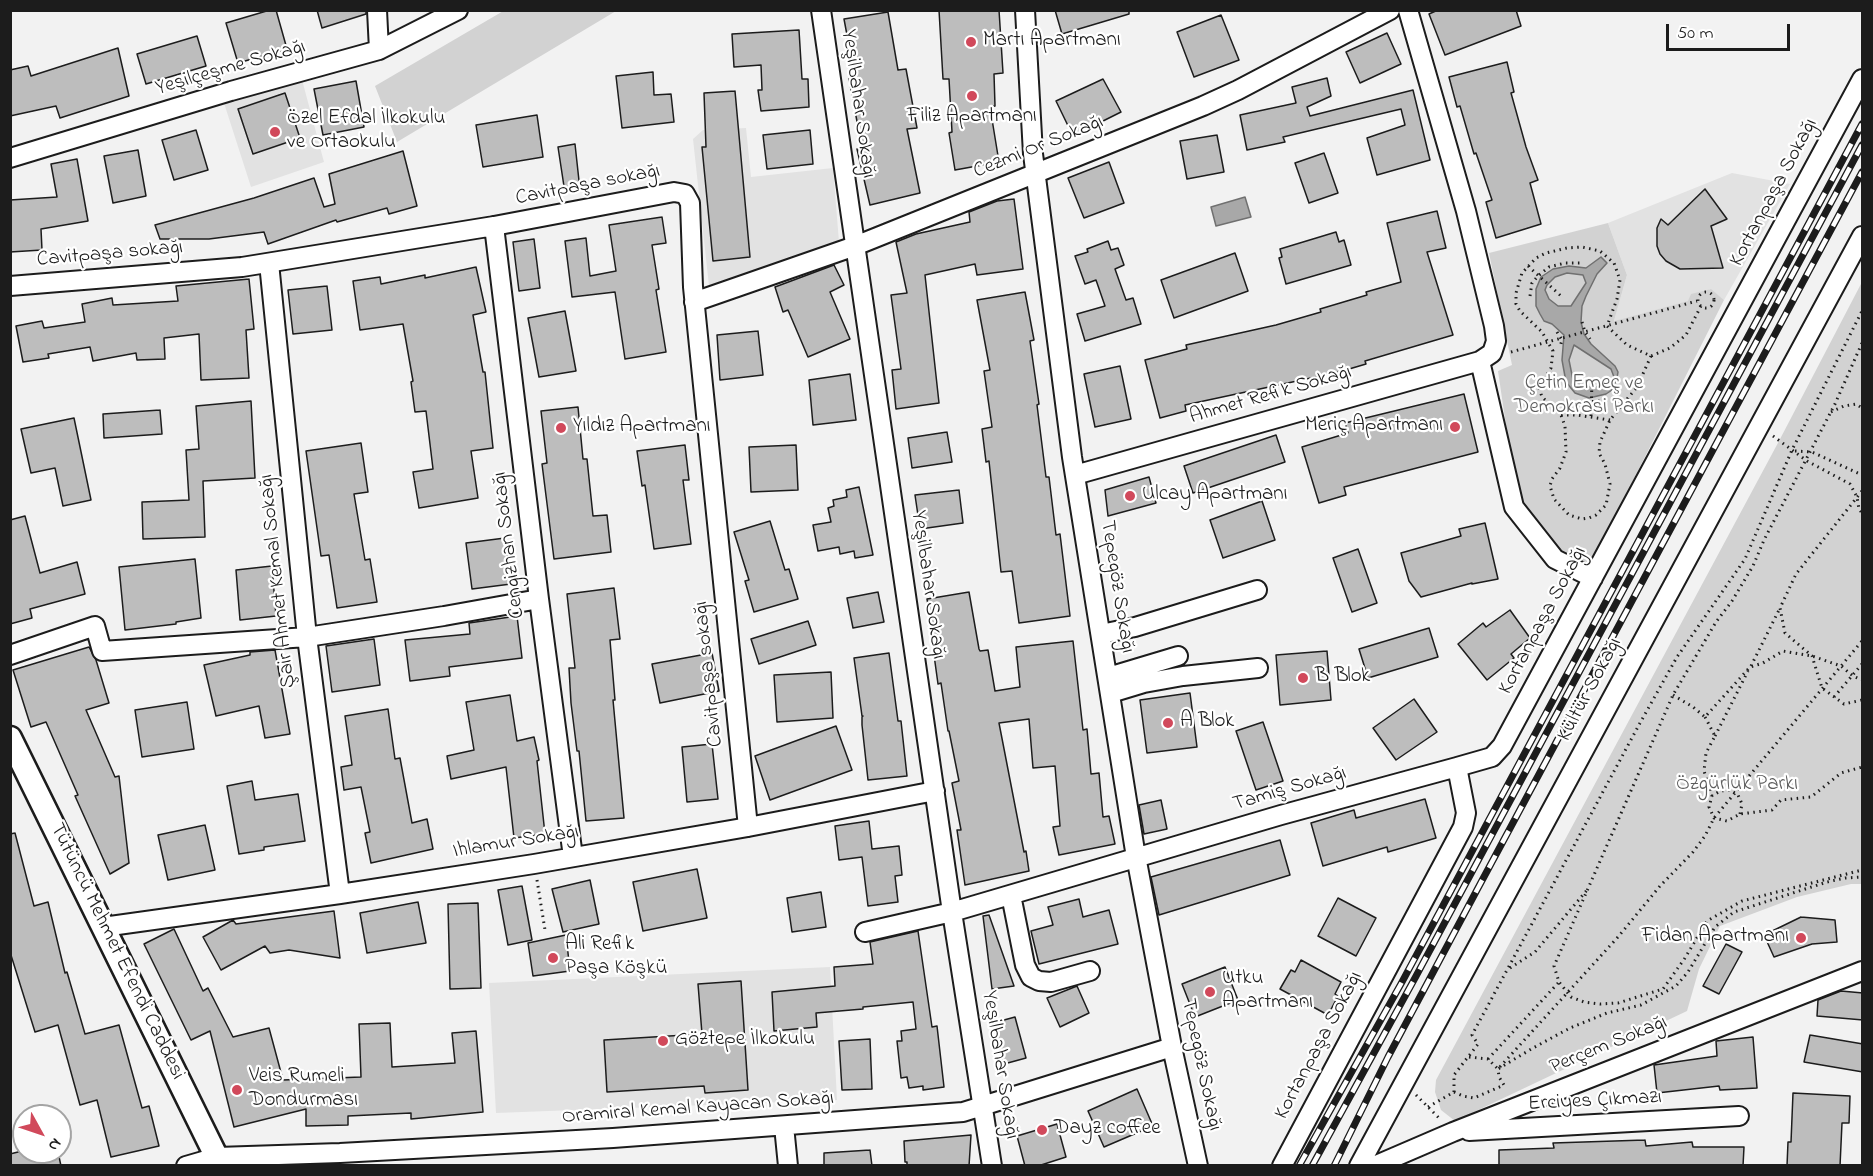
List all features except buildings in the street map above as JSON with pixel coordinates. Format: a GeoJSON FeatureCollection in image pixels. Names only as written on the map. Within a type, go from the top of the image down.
{"type":"FeatureCollection","features":[{"type":"Feature","properties":{"kind":"main road","name":"Tütüncü Mehmet Efendi Caddesi"},"geometry":{"type":"LineString","coordinates":[[10,738],[219,1161]]}},
{"type":"Feature","properties":{"kind":"street"},"geometry":{"type":"LineString","coordinates":[[377,10],[379,50]]}},
{"type":"Feature","properties":{"kind":"street","name":"Yeşilçeşme Sokağı"},"geometry":{"type":"LineString","coordinates":[[10,158],[231,90],[379,50],[458,10]]}},
{"type":"Feature","properties":{"kind":"street","name":"Yeşilbahar Sokağı"},"geometry":{"type":"LineString","coordinates":[[821,10],[952,912],[992,1166]]}},
{"type":"Feature","properties":{"kind":"street","name":"Tepegöz Sokağı"},"geometry":{"type":"LineString","coordinates":[[1025,10],[1035,174],[1075,475],[1136,858],[1172,1047],[1198,1166]]}},
{"type":"Feature","properties":{"kind":"street","name":"Cezmi Or Sokağı"},"geometry":{"type":"LineString","coordinates":[[694,302],[855,246],[1225,96],[1390,10]]}},
{"type":"Feature","properties":{"kind":"street"},"geometry":{"type":"LineString","coordinates":[[1408,10],[1456,171],[1494,326],[1495,347],[1483,359],[1514,507],[1555,559],[1593,579]]}},
{"type":"Feature","properties":{"kind":"street","name":"Kortanpaşa Sokağı"},"geometry":{"type":"LineString","coordinates":[[1282,1166],[1463,827],[1466,813],[1457,767],[1489,758],[1500,749],[1863,79]]}},
{"type":"Feature","properties":{"kind":"street","name":"Cavitpaşa sokağı"},"geometry":{"type":"LineString","coordinates":[[10,286],[222,269],[269,263],[682,192],[690,202],[694,302],[748,827]]}},
{"type":"Feature","properties":{"kind":"street","name":"Cengizhan Sokağı"},"geometry":{"type":"LineString","coordinates":[[494,226],[573,857]]}},
{"type":"Feature","properties":{"kind":"street","name":"Kültür Sokağı"},"geometry":{"type":"LineString","coordinates":[[1359,1166],[1863,236]]}},
{"type":"Feature","properties":{"kind":"street","name":"Şair Ahmet Kemal Sokağı"},"geometry":{"type":"LineString","coordinates":[[269,263],[307,637],[340,894]]}},
{"type":"Feature","properties":{"kind":"street","name":"Ahmet Refik Sokağı"},"geometry":{"type":"LineString","coordinates":[[1075,475],[1483,359]]}},
{"type":"Feature","properties":{"kind":"street"},"geometry":{"type":"LineString","coordinates":[[1101,634],[1135,627],[1257,590]]}},
{"type":"Feature","properties":{"kind":"street"},"geometry":{"type":"LineString","coordinates":[[10,655],[95,626],[102,651],[307,637],[539,599]]}},
{"type":"Feature","properties":{"kind":"street"},"geometry":{"type":"LineString","coordinates":[[1109,685],[1178,656]]}},
{"type":"Feature","properties":{"kind":"street"},"geometry":{"type":"LineString","coordinates":[[1109,685],[1144,683],[1183,676],[1258,668]]}},
{"type":"Feature","properties":{"kind":"street","name":"Tamiş Sokağı"},"geometry":{"type":"LineString","coordinates":[[866,932],[952,912],[1270,818],[1457,767]]}},
{"type":"Feature","properties":{"kind":"street","name":"Ihlamur Sokağı"},"geometry":{"type":"LineString","coordinates":[[103,927],[534,864],[748,827],[935,791]]}},
{"type":"Feature","properties":{"kind":"street"},"geometry":{"type":"LineString","coordinates":[[1011,895],[1025,965],[1031,977],[1039,981],[1051,982],[1090,971]]}},
{"type":"Feature","properties":{"kind":"street","name":"Perçem Sokağı"},"geometry":{"type":"LineString","coordinates":[[1374,1166],[1453,1132],[1863,971]]}},
{"type":"Feature","properties":{"kind":"street","name":"Oramiral Kemal Kayacan Sokağı"},"geometry":{"type":"LineString","coordinates":[[186,1166],[219,1161],[784,1126],[947,1113],[983,1107],[1172,1047]]}},
{"type":"Feature","properties":{"kind":"street","name":"Erciyes Çıkmazı"},"geometry":{"type":"LineString","coordinates":[[1453,1132],[1739,1116]]}},
{"type":"Feature","properties":{"kind":"street"},"geometry":{"type":"LineString","coordinates":[[784,1126],[788,1166]]}},
{"type":"Feature","properties":{"kind":"path"},"geometry":{"type":"LineString","coordinates":[[1607,326],[1617,299],[1620,280],[1614,263],[1608,256],[1591,248],[1567,248],[1546,253],[1536,258],[1528,266],[1518,283],[1516,304],[1553,351],[1551,368],[1539,388],[1542,397],[1561,415],[1567,435],[1566,452],[1560,468],[1552,479],[1551,493],[1563,510],[1575,518],[1582,519],[1596,515],[1606,505],[1609,498],[1609,475],[1599,453],[1603,431],[1637,387],[1651,356],[1670,348],[1686,335],[1701,306]]}},
{"type":"Feature","properties":{"kind":"path"},"geometry":{"type":"LineString","coordinates":[[1530,296],[1532,283],[1557,264],[1581,263]]}},
{"type":"Feature","properties":{"kind":"path"},"geometry":{"type":"LineString","coordinates":[[1528,266],[1561,296]]}},
{"type":"Feature","properties":{"kind":"path"},"geometry":{"type":"LineString","coordinates":[[1483,359],[1698,301],[1703,292],[1713,295],[1714,300],[1710,308],[1705,309],[1698,301]]}},
{"type":"Feature","properties":{"kind":"path"},"geometry":{"type":"LineString","coordinates":[[1454,1092],[1454,1075],[1478,1044],[1472,1035],[1671,667],[1745,559],[1792,450],[1863,312]]}},
{"type":"Feature","properties":{"kind":"path"},"geometry":{"type":"LineString","coordinates":[[1582,322],[1584,332],[1590,339]]}},
{"type":"Feature","properties":{"kind":"path"},"geometry":{"type":"LineString","coordinates":[[1607,326],[1627,345],[1651,356]]}},
{"type":"Feature","properties":{"kind":"path"},"geometry":{"type":"LineString","coordinates":[[1557,332],[1562,338]]}},
{"type":"Feature","properties":{"kind":"path"},"geometry":{"type":"LineString","coordinates":[[1560,347],[1562,338]]}},
{"type":"Feature","properties":{"kind":"path"},"geometry":{"type":"LineString","coordinates":[[1863,343],[1812,452],[1764,540],[1753,566],[1716,622],[1673,695],[1554,966],[1558,982],[1571,997],[1584,1002],[1600,1004],[1618,1003],[1664,989],[1707,921],[1742,902],[1863,870]]}},
{"type":"Feature","properties":{"kind":"path"},"geometry":{"type":"LineString","coordinates":[[1591,416],[1592,380]]}},
{"type":"Feature","properties":{"kind":"path"},"geometry":{"type":"LineString","coordinates":[[1580,402],[1602,401]]}},
{"type":"Feature","properties":{"kind":"path"},"geometry":{"type":"LineString","coordinates":[[1831,412],[1856,404],[1863,408]]}},
{"type":"Feature","properties":{"kind":"path"},"geometry":{"type":"LineString","coordinates":[[1561,415],[1591,416],[1610,420]]}},
{"type":"Feature","properties":{"kind":"path"},"geometry":{"type":"LineString","coordinates":[[1760,426],[1807,461],[1850,484],[1857,497],[1859,509],[1863,513]]}},
{"type":"Feature","properties":{"kind":"path"},"geometry":{"type":"LineString","coordinates":[[1792,450],[1812,452],[1863,475]]}},
{"type":"Feature","properties":{"kind":"path"},"geometry":{"type":"LineString","coordinates":[[1714,818],[1709,807],[1712,796],[1704,771],[1706,753],[1796,574],[1863,491]]}},
{"type":"Feature","properties":{"kind":"path"},"geometry":{"type":"LineString","coordinates":[[1780,608],[1785,633],[1812,656],[1822,688],[1844,704],[1863,700]]}},
{"type":"Feature","properties":{"kind":"path"},"geometry":{"type":"LineString","coordinates":[[1498,1069],[1617,938],[1660,886],[1693,852],[1705,836],[1714,818],[1863,641]]}},
{"type":"Feature","properties":{"kind":"path"},"geometry":{"type":"LineString","coordinates":[[1705,717],[1750,667],[1763,663],[1783,651],[1812,656],[1841,666],[1853,676],[1863,680]]}},
{"type":"Feature","properties":{"kind":"path"},"geometry":{"type":"LineString","coordinates":[[1833,698],[1863,664]]}},
{"type":"Feature","properties":{"kind":"path"},"geometry":{"type":"LineString","coordinates":[[1673,695],[1705,717],[1715,736]]}},
{"type":"Feature","properties":{"kind":"path"},"geometry":{"type":"LineString","coordinates":[[1714,818],[1727,821],[1740,814],[1772,810],[1781,800],[1810,797],[1841,773],[1863,767]]}},
{"type":"Feature","properties":{"kind":"path"},"geometry":{"type":"LineString","coordinates":[[1712,796],[1720,790],[1730,790],[1742,804],[1740,814]]}},
{"type":"Feature","properties":{"kind":"path"},"geometry":{"type":"LineString","coordinates":[[534,864],[545,930]]}},
{"type":"Feature","properties":{"kind":"path"},"geometry":{"type":"LineString","coordinates":[[1498,1069],[1570,1028],[1607,1013],[1641,1005],[1676,986],[1688,972],[1715,927],[1734,912],[1827,882],[1863,877]]}},
{"type":"Feature","properties":{"kind":"path"},"geometry":{"type":"LineString","coordinates":[[1508,969],[1535,952],[1589,887]]}},
{"type":"Feature","properties":{"kind":"path"},"geometry":{"type":"LineString","coordinates":[[1488,1059],[1558,982]]}},
{"type":"Feature","properties":{"kind":"path"},"geometry":{"type":"LineString","coordinates":[[1454,1092],[1474,1098],[1504,1085],[1499,1077],[1498,1069],[1488,1059],[1469,1057]]}},
{"type":"Feature","properties":{"kind":"path"},"geometry":{"type":"LineString","coordinates":[[1428,1107],[1454,1092]]}},
{"type":"Feature","properties":{"kind":"shaded area","name":"Özel Efdal İlkokulu ve Ortaokulu"},"geometry":{"type":"Polygon","coordinates":[[[301,76],[324,162],[251,187],[224,103],[301,76]]]}},
{"type":"Feature","properties":{"kind":"shaded area"},"geometry":{"type":"Polygon","coordinates":[[[746,128],[751,177],[833,168],[839,242],[709,286],[693,139],[703,130],[746,128]]]}},
{"type":"Feature","properties":{"kind":"shaded area"},"geometry":{"type":"Polygon","coordinates":[[[1732,173],[1790,184],[1724,300],[1710,289],[1689,301],[1614,321],[1627,275],[1608,223],[1732,173]]]}},
{"type":"Feature","properties":{"kind":"shaded area"},"geometry":{"type":"Polygon","coordinates":[[[1245,197],[1251,217],[1216,226],[1211,207],[1245,197]]]}},
{"type":"Feature","properties":{"kind":"shaded area"},"geometry":{"type":"Polygon","coordinates":[[[1601,257],[1607,263],[1597,274],[1586,296],[1582,306],[1581,322],[1584,334],[1591,344],[1615,366],[1618,372],[1612,390],[1606,394],[1589,398],[1575,393],[1566,382],[1562,360],[1564,335],[1552,324],[1544,321],[1536,306],[1536,289],[1541,277],[1553,269],[1569,266],[1586,268],[1601,257]],[[1567,273],[1555,277],[1545,290],[1549,299],[1558,306],[1571,306],[1586,283],[1583,275],[1567,273]],[[1574,345],[1569,360],[1573,380],[1584,387],[1610,385],[1614,377],[1611,369],[1574,345]]]}},
{"type":"Feature","properties":{"kind":"shaded area","name":"Göztepe İlkokulu"},"geometry":{"type":"Polygon","coordinates":[[[830,967],[837,1100],[496,1113],[489,983],[830,967]]]}},
{"type":"Feature","properties":{"kind":"green space"},"geometry":{"type":"Polygon","coordinates":[[[505,10],[616,11],[397,142],[375,86],[505,10]]]}},
{"type":"Feature","properties":{"kind":"green space","name":"Çetin Emeç ve Demokrasi Parkı"},"geometry":{"type":"Polygon","coordinates":[[[1608,223],[1627,275],[1614,321],[1688,301],[1691,294],[1711,289],[1724,300],[1590,566],[1566,564],[1517,500],[1498,371],[1512,365],[1489,253],[1608,223]]]}},
{"type":"Feature","properties":{"kind":"green space","name":"Özgürlük Parkı"},"geometry":{"type":"Polygon","coordinates":[[[1862,282],[1862,884],[1851,884],[1797,897],[1720,926],[1699,969],[1687,1011],[1455,1121],[1441,1110],[1435,1092],[1436,1080],[1862,282]]]}},
{"type":"Feature","properties":{"kind":"railway"},"geometry":{"type":"LineString","coordinates":[[1299,1166],[1402,982],[1862,124]]}},
{"type":"Feature","properties":{"kind":"railway"},"geometry":{"type":"LineString","coordinates":[[1312,1166],[1862,145]]}},
{"type":"Feature","properties":{"kind":"railway"},"geometry":{"type":"LineString","coordinates":[[1334,1166],[1388,1057],[1862,172]]}},
{"type":"Feature","properties":{"kind":"place","name":"Martı Apartmanı"},"geometry":{"type":"Point","coordinates":[971,42]}},
{"type":"Feature","properties":{"kind":"place","name":"Filiz Apartmanı"},"geometry":{"type":"Point","coordinates":[972,96]}},
{"type":"Feature","properties":{"kind":"place","name":"Özel Efdal İlkokulu ve Ortaokulu"},"geometry":{"type":"Point","coordinates":[275,132]}},
{"type":"Feature","properties":{"kind":"place","name":"Meriç Apartmanı"},"geometry":{"type":"Point","coordinates":[1455,427]}},
{"type":"Feature","properties":{"kind":"place","name":"Yıldız Apartmanı"},"geometry":{"type":"Point","coordinates":[561,428]}},
{"type":"Feature","properties":{"kind":"place","name":"Ulcay Apartmanı"},"geometry":{"type":"Point","coordinates":[1130,496]}},
{"type":"Feature","properties":{"kind":"place","name":"B Blok"},"geometry":{"type":"Point","coordinates":[1303,678]}},
{"type":"Feature","properties":{"kind":"place","name":"A Blok"},"geometry":{"type":"Point","coordinates":[1168,723]}},
{"type":"Feature","properties":{"kind":"place","name":"Fidan Apartmanı"},"geometry":{"type":"Point","coordinates":[1801,938]}},
{"type":"Feature","properties":{"kind":"place","name":"Ali Refik Paşa Köşkü"},"geometry":{"type":"Point","coordinates":[553,958]}},
{"type":"Feature","properties":{"kind":"place","name":"Utku Apartmanı"},"geometry":{"type":"Point","coordinates":[1210,992]}},
{"type":"Feature","properties":{"kind":"place","name":"Göztepe İlkokulu"},"geometry":{"type":"Point","coordinates":[663,1041]}},
{"type":"Feature","properties":{"kind":"place","name":"Veis Rumeli Dondurması"},"geometry":{"type":"Point","coordinates":[237,1090]}},
{"type":"Feature","properties":{"kind":"place","name":"Dayz coffee"},"geometry":{"type":"Point","coordinates":[1042,1130]}}]}
